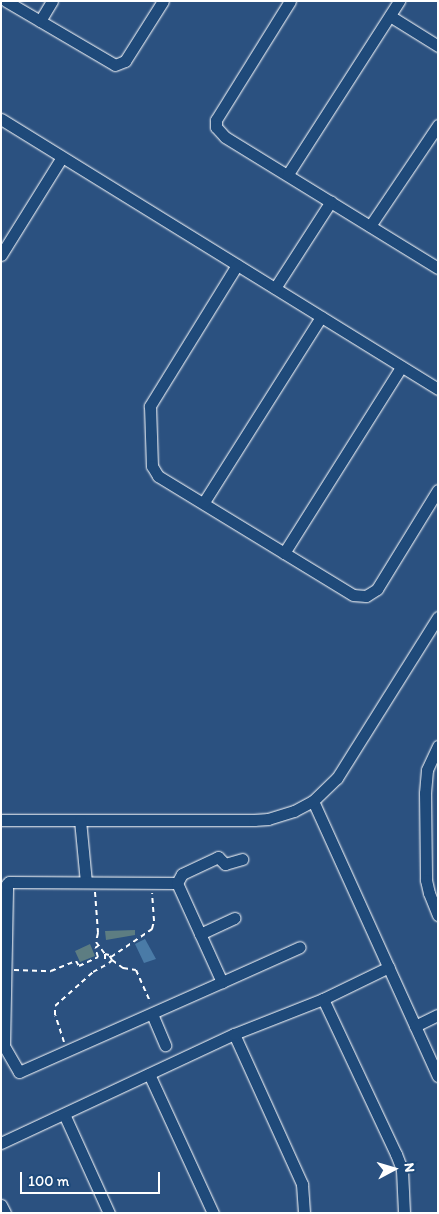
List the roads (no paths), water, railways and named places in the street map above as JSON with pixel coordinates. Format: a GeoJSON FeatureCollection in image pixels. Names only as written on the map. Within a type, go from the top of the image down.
{"type":"FeatureCollection","features":[{"type":"Feature","properties":{"kind":"street"},"geometry":{"type":"LineString","coordinates":[[6,1],[111,64],[118,65],[125,61],[163,1]]}},
{"type":"Feature","properties":{"kind":"street"},"geometry":{"type":"LineString","coordinates":[[40,22],[52,1]]}},
{"type":"Feature","properties":{"kind":"street"},"geometry":{"type":"LineString","coordinates":[[290,1],[216,120],[216,127],[226,137],[438,268]]}},
{"type":"Feature","properties":{"kind":"street"},"geometry":{"type":"LineString","coordinates":[[288,174],[399,1]]}},
{"type":"Feature","properties":{"kind":"street"},"geometry":{"type":"LineString","coordinates":[[390,16],[438,46]]}},
{"type":"Feature","properties":{"kind":"street"},"geometry":{"type":"LineString","coordinates":[[1,119],[438,389]]}},
{"type":"Feature","properties":{"kind":"street"},"geometry":{"type":"LineString","coordinates":[[370,226],[438,125]]}},
{"type":"Feature","properties":{"kind":"street"},"geometry":{"type":"LineString","coordinates":[[1,255],[62,157]]}},
{"type":"Feature","properties":{"kind":"street"},"geometry":{"type":"LineString","coordinates":[[275,288],[331,201]]}},
{"type":"Feature","properties":{"kind":"street"},"geometry":{"type":"LineString","coordinates":[[237,265],[150,406],[148,412],[152,466],[158,476],[204,502],[353,595],[366,596],[377,589],[438,490]]}},
{"type":"Feature","properties":{"kind":"street"},"geometry":{"type":"LineString","coordinates":[[204,502],[322,317]]}},
{"type":"Feature","properties":{"kind":"street"},"geometry":{"type":"LineString","coordinates":[[284,553],[401,367]]}},
{"type":"Feature","properties":{"kind":"street"},"geometry":{"type":"LineString","coordinates":[[1,820],[254,820],[268,819],[294,811],[313,800],[336,778],[438,617]]}},
{"type":"Feature","properties":{"kind":"street"},"geometry":{"type":"LineString","coordinates":[[438,746],[427,770],[425,793],[426,880],[438,915]]}},
{"type":"Feature","properties":{"kind":"street"},"geometry":{"type":"LineString","coordinates":[[313,800],[438,1076]]}},
{"type":"Feature","properties":{"kind":"street"},"geometry":{"type":"LineString","coordinates":[[80,820],[90,882]]}},
{"type":"Feature","properties":{"kind":"street"},"geometry":{"type":"LineString","coordinates":[[177,883],[182,874],[218,857],[225,864],[242,859]]}},
{"type":"Feature","properties":{"kind":"street"},"geometry":{"type":"LineString","coordinates":[[177,883],[8,883],[4,1048],[19,1072],[300,947]]}},
{"type":"Feature","properties":{"kind":"street"},"geometry":{"type":"LineString","coordinates":[[177,883],[222,982]]}},
{"type":"Feature","properties":{"kind":"street"},"geometry":{"type":"LineString","coordinates":[[200,934],[235,918]]}},
{"type":"Feature","properties":{"kind":"street"},"geometry":{"type":"LineString","coordinates":[[1,1143],[234,1034],[323,999],[389,968]]}},
{"type":"Feature","properties":{"kind":"street"},"geometry":{"type":"LineString","coordinates":[[323,999],[396,1154],[402,1170],[404,1213]]}},
{"type":"Feature","properties":{"kind":"street"},"geometry":{"type":"LineString","coordinates":[[153,1013],[165,1045]]}},
{"type":"Feature","properties":{"kind":"street"},"geometry":{"type":"LineString","coordinates":[[415,1026],[438,1015]]}},
{"type":"Feature","properties":{"kind":"street"},"geometry":{"type":"LineString","coordinates":[[234,1034],[302,1184],[304,1213]]}},
{"type":"Feature","properties":{"kind":"street"},"geometry":{"type":"LineString","coordinates":[[149,1074],[214,1213]]}},
{"type":"Feature","properties":{"kind":"street"},"geometry":{"type":"LineString","coordinates":[[64,1114],[109,1213]]}},
{"type":"Feature","properties":{"kind":"street"},"geometry":{"type":"LineString","coordinates":[[1,1206],[5,1213]]}},
{"type":"Feature","properties":{"kind":"water"},"geometry":{"type":"Polygon","coordinates":[[[145,939],[156,959],[144,963],[135,944],[145,939]]]}}]}
